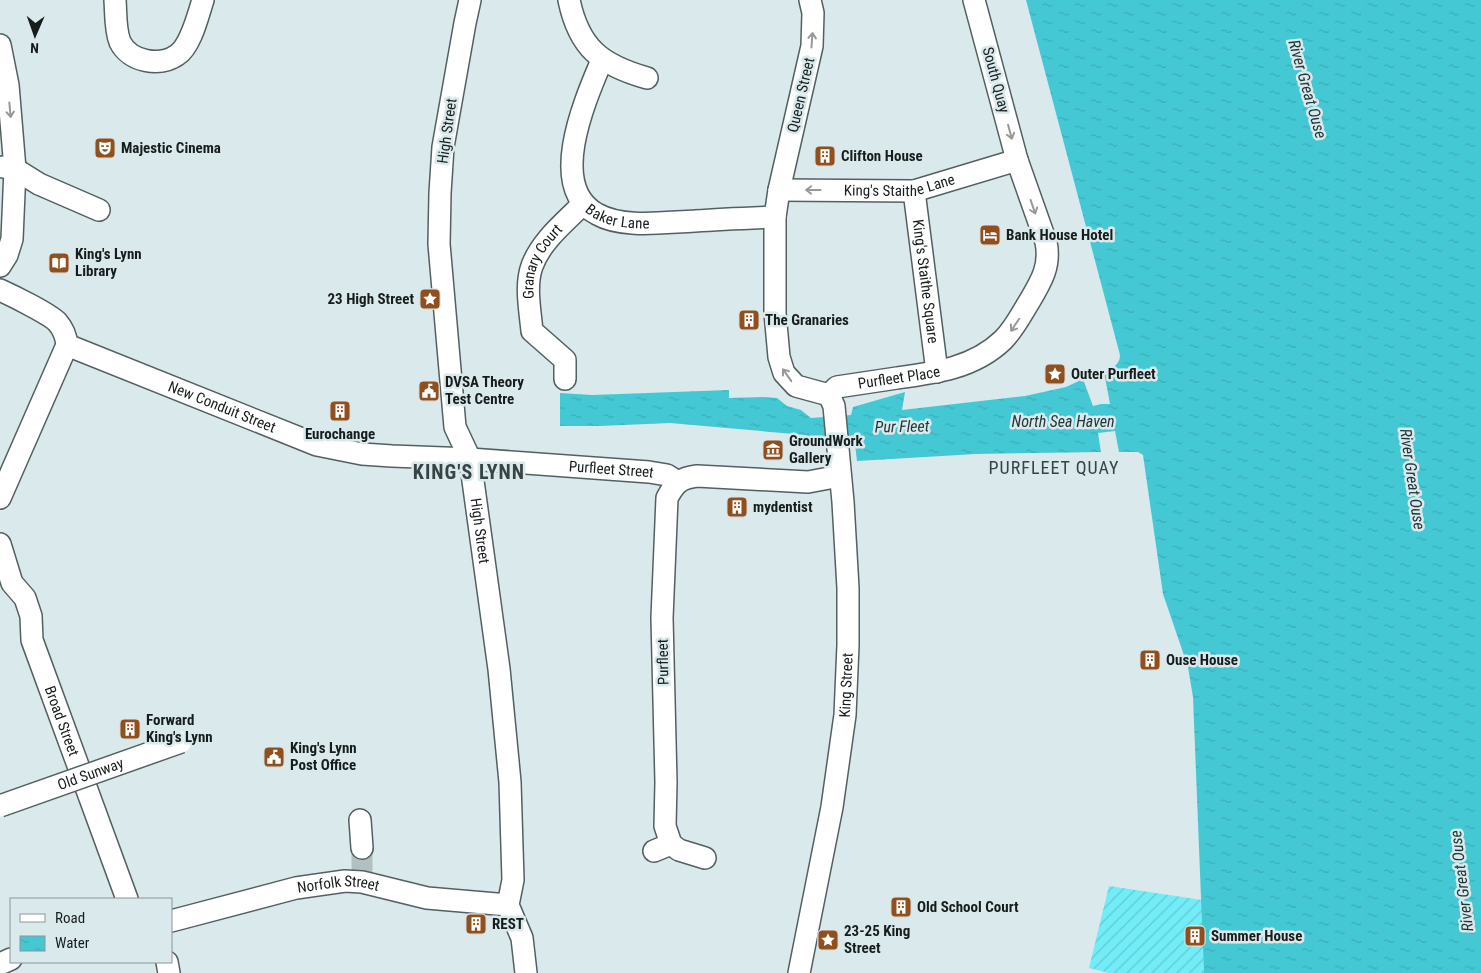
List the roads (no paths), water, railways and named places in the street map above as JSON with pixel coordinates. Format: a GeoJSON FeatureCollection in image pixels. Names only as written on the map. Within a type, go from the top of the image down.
{"type":"FeatureCollection","features":[{"type":"Feature","properties":{"kind":"street"},"geometry":{"type":"LineString","coordinates":[[115,0],[118,36],[121,44],[133,56],[150,61],[166,60],[178,55],[189,40],[203,0]]}},
{"type":"Feature","properties":{"kind":"street","name":"High Street"},"geometry":{"type":"LineString","coordinates":[[470,0],[443,147],[439,244],[455,427],[470,459],[499,669],[510,782],[513,880],[508,905]]}},
{"type":"Feature","properties":{"kind":"street"},"geometry":{"type":"LineString","coordinates":[[569,0],[580,33],[592,51],[602,60],[632,74],[647,78]]}},
{"type":"Feature","properties":{"kind":"street","name":"Queen Street"},"geometry":{"type":"LineString","coordinates":[[779,190],[812,46],[813,13],[810,0]]}},
{"type":"Feature","properties":{"kind":"street","name":"South Quay"},"geometry":{"type":"LineString","coordinates":[[974,0],[1018,160]]}},
{"type":"Feature","properties":{"kind":"street"},"geometry":{"type":"LineString","coordinates":[[0,45],[8,85],[7,168],[12,239],[7,255],[0,266]]}},
{"type":"Feature","properties":{"kind":"street","name":"Baker Lane"},"geometry":{"type":"LineString","coordinates":[[602,60],[587,97],[574,141],[573,174],[576,190],[583,204],[596,214],[611,220],[625,222],[648,223],[776,217]]}},
{"type":"Feature","properties":{"kind":"street","name":"King's Staithe Lane"},"geometry":{"type":"LineString","coordinates":[[779,190],[914,191],[1018,160]]}},
{"type":"Feature","properties":{"kind":"street","name":"Purfleet Place"},"geometry":{"type":"LineString","coordinates":[[832,400],[837,387],[937,372],[971,361],[1002,341],[1018,321],[1040,283],[1046,267],[1048,254],[1046,242],[1018,160]]}},
{"type":"Feature","properties":{"kind":"street"},"geometry":{"type":"LineString","coordinates":[[7,168],[98,210]]}},
{"type":"Feature","properties":{"kind":"street"},"geometry":{"type":"LineString","coordinates":[[779,190],[776,217],[775,313],[777,348],[781,366],[784,373],[796,386],[832,400]]}},
{"type":"Feature","properties":{"kind":"street","name":"King's Staithe Square"},"geometry":{"type":"LineString","coordinates":[[914,191],[937,372]]}},
{"type":"Feature","properties":{"kind":"street","name":"Granary Court"},"geometry":{"type":"LineString","coordinates":[[569,366],[532,331],[529,280],[531,266],[538,254],[548,240],[583,204]]}},
{"type":"Feature","properties":{"kind":"street"},"geometry":{"type":"LineString","coordinates":[[0,290],[57,322],[65,334],[67,345],[1,495]]}},
{"type":"Feature","properties":{"kind":"street","name":"New Conduit Street"},"geometry":{"type":"LineString","coordinates":[[67,345],[317,444],[362,454],[470,459]]}},
{"type":"Feature","properties":{"kind":"street","name":"King Street"},"geometry":{"type":"LineString","coordinates":[[799,973],[832,808],[845,715],[848,588],[832,400]]}},
{"type":"Feature","properties":{"kind":"street","name":"Purfleet Street"},"geometry":{"type":"LineString","coordinates":[[470,459],[649,472],[667,475],[678,482]]}},
{"type":"Feature","properties":{"kind":"street"},"geometry":{"type":"LineString","coordinates":[[678,482],[685,478],[697,476],[808,482],[839,469]]}},
{"type":"Feature","properties":{"kind":"street","name":"Purfleet"},"geometry":{"type":"LineString","coordinates":[[678,482],[668,498],[662,618],[666,782],[665,826],[662,848],[679,850],[705,858]]}},
{"type":"Feature","properties":{"kind":"street","name":"Broad Street"},"geometry":{"type":"LineString","coordinates":[[0,544],[12,583],[25,598],[32,616],[32,640],[127,898]]}},
{"type":"Feature","properties":{"kind":"street","name":"Old Sunway"},"geometry":{"type":"LineString","coordinates":[[0,806],[181,742]]}},
{"type":"Feature","properties":{"kind":"street"},"geometry":{"type":"LineString","coordinates":[[360,820],[362,848]]}},
{"type":"Feature","properties":{"kind":"street","name":"Norfolk Street"},"geometry":{"type":"LineString","coordinates":[[172,921],[296,888],[362,878],[427,898],[508,905]]}},
{"type":"Feature","properties":{"kind":"street"},"geometry":{"type":"LineString","coordinates":[[508,905],[522,938],[526,973]]}},
{"type":"Feature","properties":{"kind":"water"},"geometry":{"type":"Polygon","coordinates":[[[1026,0],[1481,0],[1481,973],[1204,973],[1193,697],[1188,667],[1163,594],[1143,455],[1138,452],[1119,452],[1115,431],[1098,433],[1101,452],[976,454],[857,461],[854,436],[817,438],[805,435],[670,423],[560,426],[560,393],[592,395],[729,390],[729,398],[777,398],[787,406],[801,410],[811,418],[851,415],[853,407],[905,392],[902,410],[1025,396],[1066,387],[1083,379],[1093,406],[1110,404],[1104,372],[1117,364],[1120,355],[1026,0]]]}},
{"type":"Feature","properties":{"kind":"tunnel"},"geometry":{"type":"LineString","coordinates":[[362,848],[362,874]]}},
{"type":"Feature","properties":{"kind":"place","name":"Majestic Cinema"},"geometry":{"type":"Point","coordinates":[105,148]}},
{"type":"Feature","properties":{"kind":"place","name":"Clifton House"},"geometry":{"type":"Point","coordinates":[825,156]}},
{"type":"Feature","properties":{"kind":"place","name":"Bank House Hotel"},"geometry":{"type":"Point","coordinates":[990,235]}},
{"type":"Feature","properties":{"kind":"place","name":"King's Lynn Library"},"geometry":{"type":"Point","coordinates":[59,263]}},
{"type":"Feature","properties":{"kind":"place","name":"23 High Street"},"geometry":{"type":"Point","coordinates":[430,299]}},
{"type":"Feature","properties":{"kind":"place","name":"The Granaries"},"geometry":{"type":"Point","coordinates":[749,320]}},
{"type":"Feature","properties":{"kind":"place","name":"Outer Purfleet"},"geometry":{"type":"Point","coordinates":[1055,374]}},
{"type":"Feature","properties":{"kind":"place","name":"DVSA Theory Test Centre"},"geometry":{"type":"Point","coordinates":[429,391]}},
{"type":"Feature","properties":{"kind":"place","name":"Eurochange"},"geometry":{"type":"Point","coordinates":[340,411]}},
{"type":"Feature","properties":{"kind":"place","name":"GroundWork Gallery"},"geometry":{"type":"Point","coordinates":[773,450]}},
{"type":"Feature","properties":{"kind":"place","name":"mydentist"},"geometry":{"type":"Point","coordinates":[737,507]}},
{"type":"Feature","properties":{"kind":"place","name":"Ouse House"},"geometry":{"type":"Point","coordinates":[1150,660]}},
{"type":"Feature","properties":{"kind":"place","name":"Forward King's Lynn"},"geometry":{"type":"Point","coordinates":[130,729]}},
{"type":"Feature","properties":{"kind":"place","name":"King's Lynn Post Office"},"geometry":{"type":"Point","coordinates":[274,757]}},
{"type":"Feature","properties":{"kind":"place","name":"Old School Court"},"geometry":{"type":"Point","coordinates":[901,907]}},
{"type":"Feature","properties":{"kind":"place","name":"REST"},"geometry":{"type":"Point","coordinates":[476,924]}},
{"type":"Feature","properties":{"kind":"place","name":"Summer House"},"geometry":{"type":"Point","coordinates":[1195,936]}},
{"type":"Feature","properties":{"kind":"place","name":"23-25 King Street"},"geometry":{"type":"Point","coordinates":[828,940]}},
{"type":"Feature","properties":{"kind":"district","name":"PURFLEET QUAY"},"geometry":{"type":"Point","coordinates":[1054,468]}},
{"type":"Feature","properties":{"kind":"district","name":"KING'S LYNN"},"geometry":{"type":"Point","coordinates":[469,472]}},
{"type":"Feature","properties":{"kind":"water label","name":"River Great Ouse"},"geometry":{"type":"Point","coordinates":[1308,89]}},
{"type":"Feature","properties":{"kind":"water label","name":"North Sea Haven"},"geometry":{"type":"Point","coordinates":[1063,421]}},
{"type":"Feature","properties":{"kind":"water label","name":"Pur Fleet"},"geometry":{"type":"Point","coordinates":[902,426]}},
{"type":"Feature","properties":{"kind":"water label","name":"River Great Ouse"},"geometry":{"type":"Point","coordinates":[1413,479]}},
{"type":"Feature","properties":{"kind":"water label","name":"River Great Ouse"},"geometry":{"type":"Point","coordinates":[1461,881]}}]}
